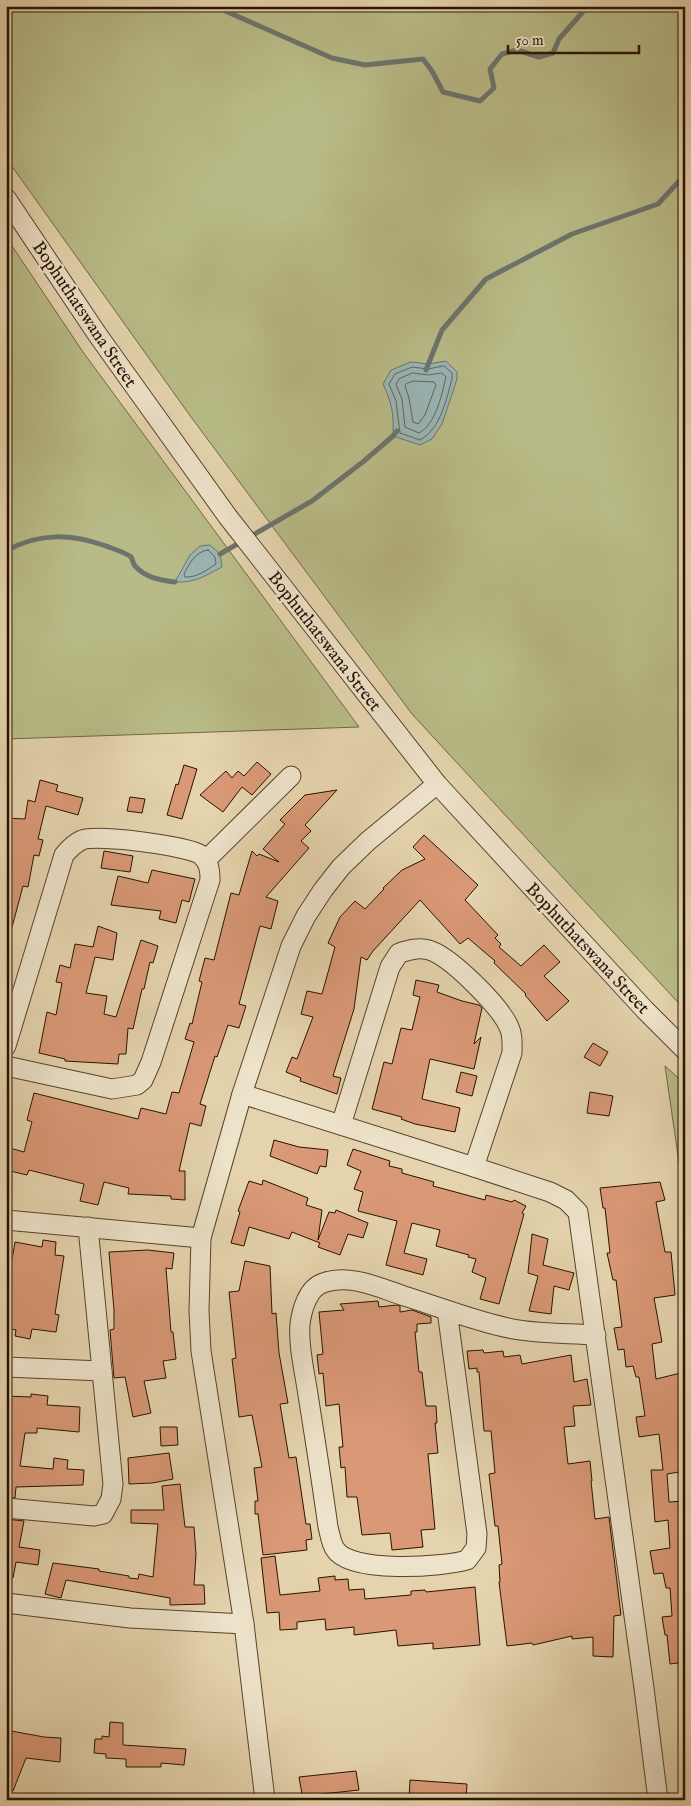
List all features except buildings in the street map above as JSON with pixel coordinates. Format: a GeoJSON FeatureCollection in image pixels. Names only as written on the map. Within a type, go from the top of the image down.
{"type":"FeatureCollection","features":[{"type":"Feature","properties":{"kind":"street","name":"Bophuthatswana Street"},"geometry":{"type":"LineString","coordinates":[[6,198],[102,342],[228,517],[437,784],[645,1010],[685,1050]]}},
{"type":"Feature","properties":{"kind":"street"},"geometry":{"type":"LineString","coordinates":[[206,860],[291,776]]}},
{"type":"Feature","properties":{"kind":"street"},"geometry":{"type":"LineString","coordinates":[[265,1800],[244,1624],[201,1351],[199,1311],[201,1238],[242,1094],[291,946],[306,916],[333,876],[352,856],[437,784]]}},
{"type":"Feature","properties":{"kind":"street"},"geometry":{"type":"LineString","coordinates":[[6,1046],[64,855],[69,849],[83,840],[101,838],[148,843],[194,851],[206,860],[209,866],[210,880],[151,1062],[143,1080],[130,1087],[112,1089],[6,1066]]}},
{"type":"Feature","properties":{"kind":"street"},"geometry":{"type":"LineString","coordinates":[[342,1125],[390,968],[399,953],[412,948],[428,949],[440,954],[480,990],[502,1014],[513,1037],[512,1053],[474,1166]]}},
{"type":"Feature","properties":{"kind":"street"},"geometry":{"type":"LineString","coordinates":[[242,1094],[474,1166],[555,1194],[573,1206],[579,1217],[596,1335],[658,1800]]}},
{"type":"Feature","properties":{"kind":"street"},"geometry":{"type":"LineString","coordinates":[[6,1220],[201,1238]]}},
{"type":"Feature","properties":{"kind":"street"},"geometry":{"type":"LineString","coordinates":[[6,1508],[94,1516],[103,1514],[111,1499],[113,1484],[88,1227]]}},
{"type":"Feature","properties":{"kind":"street"},"geometry":{"type":"LineString","coordinates":[[447,1310],[477,1534],[476,1548],[468,1560],[452,1565],[388,1567],[368,1565],[350,1560],[335,1550],[328,1526],[300,1332],[300,1322],[307,1298],[314,1289],[323,1283],[341,1280],[357,1281],[447,1310],[480,1321],[514,1329],[596,1335]]}},
{"type":"Feature","properties":{"kind":"street"},"geometry":{"type":"LineString","coordinates":[[6,1367],[102,1371]]}},
{"type":"Feature","properties":{"kind":"street"},"geometry":{"type":"LineString","coordinates":[[6,1603],[130,1618],[244,1624]]}},
{"type":"Feature","properties":{"kind":"green space"},"geometry":{"type":"Polygon","coordinates":[[[6,6],[685,6],[685,1010],[412,714],[191,417],[6,158],[6,6]]]}},
{"type":"Feature","properties":{"kind":"green space"},"geometry":{"type":"Polygon","coordinates":[[[6,237],[83,352],[359,727],[6,739],[6,237]]]}},
{"type":"Feature","properties":{"kind":"green space"},"geometry":{"type":"Polygon","coordinates":[[[665,1066],[685,1084],[685,1204],[665,1066]]]}},
{"type":"Feature","properties":{"kind":"water"},"geometry":{"type":"Polygon","coordinates":[[[446,361],[457,372],[457,379],[442,424],[432,439],[420,445],[393,436],[392,409],[383,384],[391,370],[411,362],[428,364],[446,361]]]}},
{"type":"Feature","properties":{"kind":"water"},"geometry":{"type":"Polygon","coordinates":[[[210,545],[220,554],[222,567],[194,580],[175,582],[190,555],[200,546],[210,545]]]}},
{"type":"Feature","properties":{"kind":"waterway"},"geometry":{"type":"LineString","coordinates":[[214,6],[332,58],[365,65],[423,59],[443,92],[480,101],[494,88],[490,69],[502,54],[517,50],[539,57],[553,53],[559,39],[588,6]]}},
{"type":"Feature","properties":{"kind":"waterway"},"geometry":{"type":"LineString","coordinates":[[426,370],[442,330],[486,279],[572,234],[658,204],[682,178],[683,152],[685,151]]}},
{"type":"Feature","properties":{"kind":"waterway"},"geometry":{"type":"LineString","coordinates":[[220,554],[312,501],[364,461],[397,431]]}},
{"type":"Feature","properties":{"kind":"waterway"},"geometry":{"type":"LineString","coordinates":[[6,551],[18,545],[43,538],[68,537],[81,539],[122,552],[131,557],[135,566],[144,574],[175,582]]}}]}
